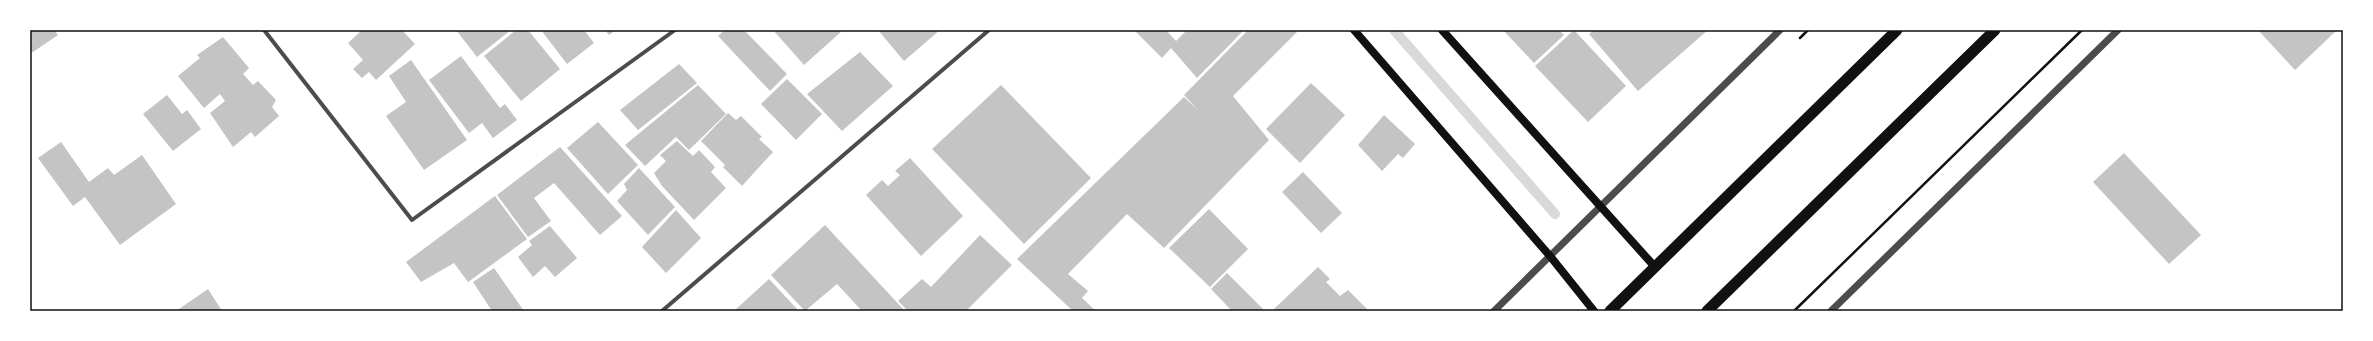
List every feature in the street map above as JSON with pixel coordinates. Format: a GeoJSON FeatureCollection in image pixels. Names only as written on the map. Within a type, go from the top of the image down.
{"type":"FeatureCollection","features":[{"type":"Feature","properties":{"kind":"highway"},"geometry":{"type":"LineString","coordinates":[[1610,311],[1897,30]]}},
{"type":"Feature","properties":{"kind":"highway"},"geometry":{"type":"LineString","coordinates":[[1707,311],[1995,30]]}},
{"type":"Feature","properties":{"kind":"main road"},"geometry":{"type":"LineString","coordinates":[[1354,30],[1550,256],[1594,311]]}},
{"type":"Feature","properties":{"kind":"main road"},"geometry":{"type":"LineString","coordinates":[[1442,30],[1599,207],[1655,267]]}},
{"type":"Feature","properties":{"kind":"street"},"geometry":{"type":"LineString","coordinates":[[264,30],[412,220],[675,30]]}},
{"type":"Feature","properties":{"kind":"street"},"geometry":{"type":"LineString","coordinates":[[662,311],[989,30]]}},
{"type":"Feature","properties":{"kind":"street"},"geometry":{"type":"LineString","coordinates":[[1494,311],[1780,30]]}},
{"type":"Feature","properties":{"kind":"street"},"geometry":{"type":"LineString","coordinates":[[1831,311],[2118,30]]}},
{"type":"Feature","properties":{"kind":"path"},"geometry":{"type":"LineString","coordinates":[[1794,311],[2082,30]]}},
{"type":"Feature","properties":{"kind":"building"},"geometry":{"type":"Polygon","coordinates":[[[30,30],[54,30],[58,35],[30,54],[30,30]]]}},
{"type":"Feature","properties":{"kind":"building"},"geometry":{"type":"Polygon","coordinates":[[[362,30],[402,30],[415,44],[376,80],[369,72],[362,78],[353,69],[363,60],[348,43],[362,30]]]}},
{"type":"Feature","properties":{"kind":"building"},"geometry":{"type":"Polygon","coordinates":[[[456,30],[511,30],[477,57],[456,30]]]}},
{"type":"Feature","properties":{"kind":"building"},"geometry":{"type":"Polygon","coordinates":[[[516,30],[528,30],[560,69],[521,101],[484,56],[516,30]]]}},
{"type":"Feature","properties":{"kind":"building"},"geometry":{"type":"Polygon","coordinates":[[[541,30],[584,30],[594,43],[567,64],[541,30]]]}},
{"type":"Feature","properties":{"kind":"building"},"geometry":{"type":"Polygon","coordinates":[[[605,30],[616,30],[609,35],[605,30]]]}},
{"type":"Feature","properties":{"kind":"building"},"geometry":{"type":"Polygon","coordinates":[[[725,30],[744,30],[787,74],[770,91],[718,36],[725,30]]]}},
{"type":"Feature","properties":{"kind":"building"},"geometry":{"type":"Polygon","coordinates":[[[773,30],[841,30],[842,31],[804,65],[773,30]]]}},
{"type":"Feature","properties":{"kind":"building"},"geometry":{"type":"Polygon","coordinates":[[[878,30],[940,30],[904,61],[878,30]]]}},
{"type":"Feature","properties":{"kind":"building"},"geometry":{"type":"Polygon","coordinates":[[[1134,30],[1166,30],[1176,41],[1187,30],[1244,30],[1197,78],[1171,48],[1162,58],[1134,30]]]}},
{"type":"Feature","properties":{"kind":"building"},"geometry":{"type":"Polygon","coordinates":[[[1248,30],[1299,30],[1233,96],[1269,140],[1164,248],[1127,214],[1068,274],[1088,291],[1082,298],[1096,311],[1073,311],[1017,259],[1184,97],[1198,110],[1184,95],[1248,30]]]}},
{"type":"Feature","properties":{"kind":"building"},"geometry":{"type":"Polygon","coordinates":[[[1503,30],[1559,30],[1564,35],[1534,63],[1503,30]]]}},
{"type":"Feature","properties":{"kind":"building"},"geometry":{"type":"Polygon","coordinates":[[[1574,30],[1626,86],[1588,122],[1535,66],[1574,30]]]}},
{"type":"Feature","properties":{"kind":"building"},"geometry":{"type":"Polygon","coordinates":[[[1594,30],[1708,30],[1638,91],[1589,34],[1594,30]]]}},
{"type":"Feature","properties":{"kind":"building"},"geometry":{"type":"Polygon","coordinates":[[[2258,30],[2337,30],[2295,70],[2258,30]]]}},
{"type":"Feature","properties":{"kind":"building"},"geometry":{"type":"Polygon","coordinates":[[[223,37],[249,68],[243,74],[253,85],[258,81],[276,100],[272,107],[279,116],[255,137],[251,132],[233,147],[210,113],[225,101],[220,94],[204,108],[178,76],[200,58],[197,55],[223,37]]]}},
{"type":"Feature","properties":{"kind":"building"},"geometry":{"type":"Polygon","coordinates":[[[860,52],[893,86],[842,131],[807,94],[860,52]]]}},
{"type":"Feature","properties":{"kind":"building"},"geometry":{"type":"Polygon","coordinates":[[[461,56],[500,108],[505,104],[517,120],[493,138],[482,123],[469,133],[429,80],[461,56]]]}},
{"type":"Feature","properties":{"kind":"building"},"geometry":{"type":"Polygon","coordinates":[[[411,60],[467,140],[424,170],[386,116],[406,102],[389,76],[411,60]]]}},
{"type":"Feature","properties":{"kind":"building"},"geometry":{"type":"Polygon","coordinates":[[[679,64],[697,83],[638,130],[620,110],[679,64]]]}},
{"type":"Feature","properties":{"kind":"building"},"geometry":{"type":"Polygon","coordinates":[[[787,79],[822,114],[796,140],[761,104],[787,79]]]}},
{"type":"Feature","properties":{"kind":"building"},"geometry":{"type":"Polygon","coordinates":[[[1311,83],[1345,115],[1300,163],[1266,129],[1311,83]]]}},
{"type":"Feature","properties":{"kind":"building"},"geometry":{"type":"Polygon","coordinates":[[[698,85],[726,114],[689,150],[676,137],[645,166],[625,145],[698,85]]]}},
{"type":"Feature","properties":{"kind":"building"},"geometry":{"type":"Polygon","coordinates":[[[1001,85],[1091,178],[1024,244],[932,149],[1001,85]]]}},
{"type":"Feature","properties":{"kind":"building"},"geometry":{"type":"Polygon","coordinates":[[[167,95],[182,114],[187,110],[201,129],[173,151],[143,114],[167,95]]]}},
{"type":"Feature","properties":{"kind":"building"},"geometry":{"type":"Polygon","coordinates":[[[728,113],[736,120],[741,116],[762,137],[759,139],[773,152],[742,186],[723,167],[725,165],[701,141],[728,113]]]}},
{"type":"Feature","properties":{"kind":"building"},"geometry":{"type":"Polygon","coordinates":[[[1384,115],[1415,144],[1403,158],[1398,154],[1382,171],[1358,145],[1384,115]]]}},
{"type":"Feature","properties":{"kind":"building"},"geometry":{"type":"Polygon","coordinates":[[[598,122],[638,165],[608,194],[567,148],[598,122]]]}},
{"type":"Feature","properties":{"kind":"building"},"geometry":{"type":"Polygon","coordinates":[[[677,141],[693,156],[699,150],[715,167],[711,172],[726,188],[694,220],[662,186],[654,173],[666,161],[660,155],[677,141]]]}},
{"type":"Feature","properties":{"kind":"building"},"geometry":{"type":"Polygon","coordinates":[[[61,142],[89,182],[108,168],[114,175],[142,155],[176,204],[120,245],[85,197],[73,206],[38,158],[61,142]]]}},
{"type":"Feature","properties":{"kind":"building"},"geometry":{"type":"Polygon","coordinates":[[[560,147],[622,216],[600,235],[554,183],[534,198],[551,221],[528,237],[497,195],[560,147]]]}},
{"type":"Feature","properties":{"kind":"building"},"geometry":{"type":"Polygon","coordinates":[[[2124,153],[2201,235],[2169,264],[2093,182],[2124,153]]]}},
{"type":"Feature","properties":{"kind":"building"},"geometry":{"type":"Polygon","coordinates":[[[910,158],[963,216],[921,256],[866,195],[882,180],[888,186],[900,175],[895,171],[910,158]]]}},
{"type":"Feature","properties":{"kind":"building"},"geometry":{"type":"Polygon","coordinates":[[[639,168],[675,207],[648,235],[617,201],[627,190],[624,184],[639,168]]]}},
{"type":"Feature","properties":{"kind":"building"},"geometry":{"type":"Polygon","coordinates":[[[1303,172],[1342,213],[1321,233],[1282,192],[1303,172]]]}},
{"type":"Feature","properties":{"kind":"building"},"geometry":{"type":"Polygon","coordinates":[[[495,196],[527,239],[468,282],[454,263],[421,282],[406,262],[495,196]]]}},
{"type":"Feature","properties":{"kind":"building"},"geometry":{"type":"Polygon","coordinates":[[[1209,209],[1248,249],[1210,287],[1169,248],[1209,209]]]}},
{"type":"Feature","properties":{"kind":"building"},"geometry":{"type":"Polygon","coordinates":[[[676,210],[701,238],[666,273],[642,247],[676,210]]]}},
{"type":"Feature","properties":{"kind":"building"},"geometry":{"type":"Polygon","coordinates":[[[825,225],[905,311],[862,311],[837,284],[805,311],[771,275],[825,225]]]}},
{"type":"Feature","properties":{"kind":"building"},"geometry":{"type":"Polygon","coordinates":[[[550,226],[577,258],[555,277],[545,266],[533,277],[518,257],[532,245],[529,241],[550,226]]]}},
{"type":"Feature","properties":{"kind":"building"},"geometry":{"type":"Polygon","coordinates":[[[980,235],[1012,265],[966,311],[908,311],[898,301],[922,279],[931,287],[980,235]]]}},
{"type":"Feature","properties":{"kind":"building"},"geometry":{"type":"Polygon","coordinates":[[[1318,267],[1330,279],[1326,282],[1340,296],[1348,290],[1369,311],[1275,311],[1274,309],[1318,267]]]}},
{"type":"Feature","properties":{"kind":"building"},"geometry":{"type":"Polygon","coordinates":[[[494,268],[524,311],[492,311],[473,282],[494,268]]]}},
{"type":"Feature","properties":{"kind":"building"},"geometry":{"type":"Polygon","coordinates":[[[1227,273],[1265,311],[1232,311],[1211,289],[1227,273]]]}},
{"type":"Feature","properties":{"kind":"building"},"geometry":{"type":"Polygon","coordinates":[[[769,279],[797,309],[795,311],[734,311],[769,279]]]}},
{"type":"Feature","properties":{"kind":"building"},"geometry":{"type":"Polygon","coordinates":[[[208,289],[222,311],[176,311],[208,289]]]}},
{"type":"Feature","properties":{"kind":"waterway"},"geometry":{"type":"LineString","coordinates":[[1394,30],[1555,214]]}}]}
